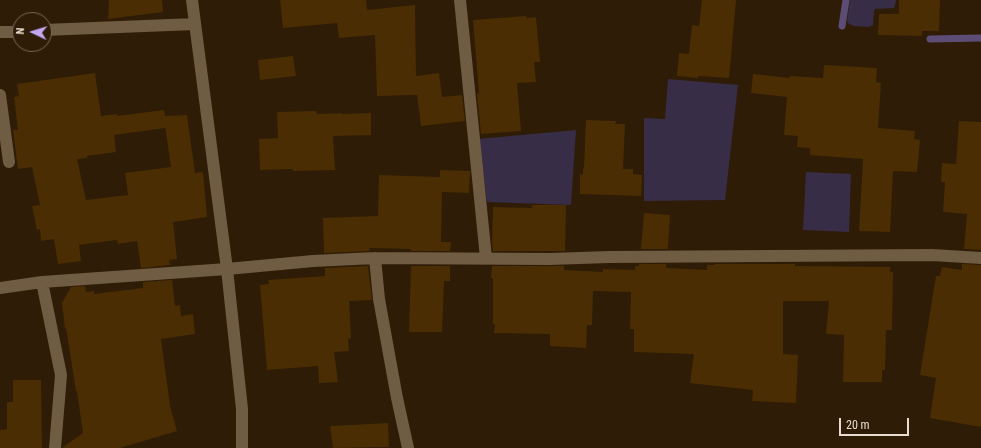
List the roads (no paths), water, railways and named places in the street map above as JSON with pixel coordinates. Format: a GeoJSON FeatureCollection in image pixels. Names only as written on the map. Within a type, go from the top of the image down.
{"type":"FeatureCollection","features":[{"type":"Feature","properties":{"kind":"street"},"geometry":{"type":"LineString","coordinates":[[192,0],[227,269],[242,409],[242,448]]}},
{"type":"Feature","properties":{"kind":"street"},"geometry":{"type":"LineString","coordinates":[[460,0],[486,258]]}},
{"type":"Feature","properties":{"kind":"street"},"geometry":{"type":"LineString","coordinates":[[52,30],[195,24]]}},
{"type":"Feature","properties":{"kind":"street"},"geometry":{"type":"LineString","coordinates":[[0,32],[12,32]]}},
{"type":"Feature","properties":{"kind":"street"},"geometry":{"type":"LineString","coordinates":[[0,95],[9,162]]}},
{"type":"Feature","properties":{"kind":"street"},"geometry":{"type":"LineString","coordinates":[[0,288],[42,282],[227,269],[312,261],[375,258],[550,259],[610,257],[932,255],[981,258]]}},
{"type":"Feature","properties":{"kind":"street"},"geometry":{"type":"LineString","coordinates":[[375,258],[379,299],[397,398],[408,448]]}},
{"type":"Feature","properties":{"kind":"street"},"geometry":{"type":"LineString","coordinates":[[42,282],[61,375],[55,448]]}},
{"type":"Feature","properties":{"kind":"waterway"},"geometry":{"type":"LineString","coordinates":[[842,26],[846,0]]}},
{"type":"Feature","properties":{"kind":"waterway"},"geometry":{"type":"LineString","coordinates":[[930,39],[981,38]]}}]}
